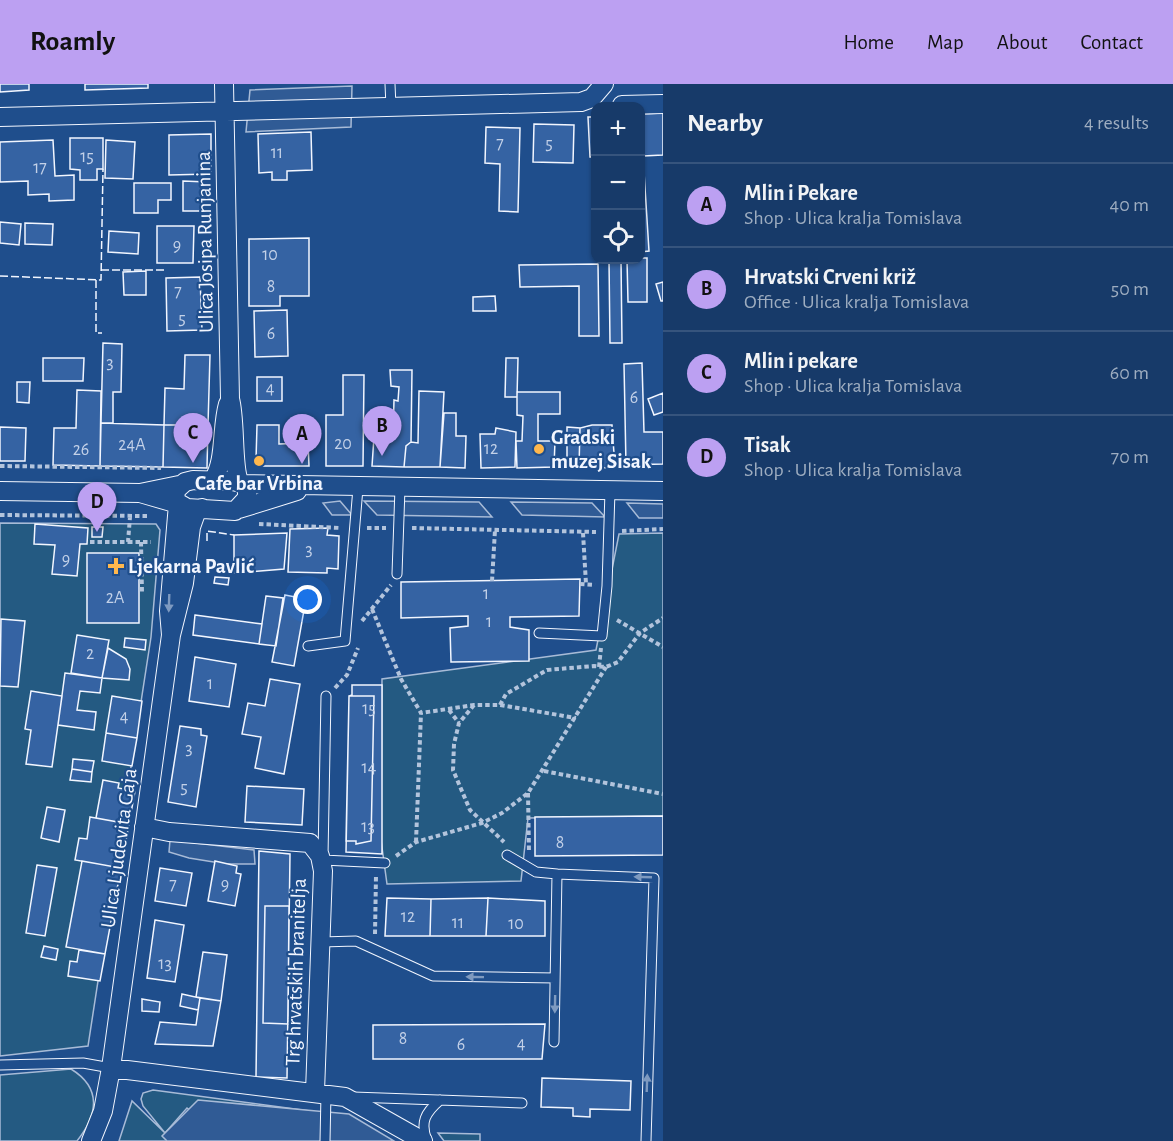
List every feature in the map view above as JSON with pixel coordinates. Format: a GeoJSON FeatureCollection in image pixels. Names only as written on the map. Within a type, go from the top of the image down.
{"type":"FeatureCollection","features":[{"type":"Feature","properties":{"kind":"street","name":"Ulica Josipa Runjanina"},"geometry":{"type":"LineString","coordinates":[[224,84],[230,399],[236,429],[236,474],[242,483]]}},
{"type":"Feature","properties":{"kind":"street"},"geometry":{"type":"LineString","coordinates":[[0,117],[581,102],[592,98],[604,84]]}},
{"type":"Feature","properties":{"kind":"street"},"geometry":{"type":"LineString","coordinates":[[645,104],[663,104]]}},
{"type":"Feature","properties":{"kind":"street","name":"Ulica Josipa Runjanina"},"geometry":{"type":"LineString","coordinates":[[213,480],[221,461],[222,435],[230,399]]}},
{"type":"Feature","properties":{"kind":"street"},"geometry":{"type":"LineString","coordinates":[[0,491],[179,494],[193,480],[310,487],[663,491]]}},
{"type":"Feature","properties":{"kind":"street"},"geometry":{"type":"LineString","coordinates":[[239,509],[247,498],[242,483]]}},
{"type":"Feature","properties":{"kind":"street"},"geometry":{"type":"LineString","coordinates":[[179,494],[187,508],[229,511],[310,487]]}},
{"type":"Feature","properties":{"kind":"street","name":"Ulica Ljudevita Gaja"},"geometry":{"type":"LineString","coordinates":[[171,635],[169,601],[179,494]]}},
{"type":"Feature","properties":{"kind":"street","name":"Ulica Ljudevita Gaja"},"geometry":{"type":"LineString","coordinates":[[91,1141],[104,1111],[111,1068],[171,635],[184,583],[191,527],[196,513],[202,508]]}},
{"type":"Feature","properties":{"kind":"street","name":"Trg hrvatskih branitelja"},"geometry":{"type":"LineString","coordinates":[[144,827],[169,832],[310,843],[320,856],[323,865],[320,1093]]}},
{"type":"Feature","properties":{"kind":"street"},"geometry":{"type":"LineString","coordinates":[[111,1068],[345,1096],[425,1141]]}},
{"type":"Feature","properties":{"kind":"lane"},"geometry":{"type":"LineString","coordinates":[[390,84],[391,107]]}},
{"type":"Feature","properties":{"kind":"lane"},"geometry":{"type":"LineString","coordinates":[[308,646],[345,641],[358,488]]}},
{"type":"Feature","properties":{"kind":"lane"},"geometry":{"type":"LineString","coordinates":[[397,574],[400,488]]}},
{"type":"Feature","properties":{"kind":"lane"},"geometry":{"type":"LineString","coordinates":[[539,633],[602,636],[610,491]]}},
{"type":"Feature","properties":{"kind":"lane"},"geometry":{"type":"LineString","coordinates":[[326,696],[323,865],[381,862]]}},
{"type":"Feature","properties":{"kind":"lane"},"geometry":{"type":"LineString","coordinates":[[508,850],[536,872],[654,878],[646,1141]]}},
{"type":"Feature","properties":{"kind":"lane"},"geometry":{"type":"LineString","coordinates":[[554,1042],[557,874]]}},
{"type":"Feature","properties":{"kind":"lane"},"geometry":{"type":"LineString","coordinates":[[321,942],[356,941],[433,976],[555,978]]}},
{"type":"Feature","properties":{"kind":"lane"},"geometry":{"type":"LineString","coordinates":[[0,1065],[83,1063],[111,1068]]}},
{"type":"Feature","properties":{"kind":"lane"},"geometry":{"type":"LineString","coordinates":[[320,1093],[325,1141]]}},
{"type":"Feature","properties":{"kind":"lane"},"geometry":{"type":"LineString","coordinates":[[345,1096],[522,1103]]}},
{"type":"Feature","properties":{"kind":"lane"},"geometry":{"type":"LineString","coordinates":[[425,1141],[423,1120],[440,1100]]}},
{"type":"Feature","properties":{"kind":"path"},"geometry":{"type":"LineString","coordinates":[[0,466],[168,468]]}},
{"type":"Feature","properties":{"kind":"path"},"geometry":{"type":"LineString","coordinates":[[0,515],[159,517]]}},
{"type":"Feature","properties":{"kind":"path"},"geometry":{"type":"LineString","coordinates":[[128,542],[130,517]]}},
{"type":"Feature","properties":{"kind":"path"},"geometry":{"type":"LineString","coordinates":[[254,524],[583,533],[663,529]]}},
{"type":"Feature","properties":{"kind":"path"},"geometry":{"type":"LineString","coordinates":[[492,580],[495,531]]}},
{"type":"Feature","properties":{"kind":"path"},"geometry":{"type":"LineString","coordinates":[[583,533],[586,584]]}},
{"type":"Feature","properties":{"kind":"path"},"geometry":{"type":"LineString","coordinates":[[90,542],[152,542]]}},
{"type":"Feature","properties":{"kind":"path"},"geometry":{"type":"LineString","coordinates":[[141,542],[142,593]]}},
{"type":"Feature","properties":{"kind":"path"},"geometry":{"type":"LineString","coordinates":[[362,622],[397,574]]}},
{"type":"Feature","properties":{"kind":"path"},"geometry":{"type":"LineString","coordinates":[[372,609],[401,679],[420,713],[416,842]]}},
{"type":"Feature","properties":{"kind":"path"},"geometry":{"type":"LineString","coordinates":[[604,613],[663,647]]}},
{"type":"Feature","properties":{"kind":"path"},"geometry":{"type":"LineString","coordinates":[[375,949],[381,862],[416,842],[482,823],[502,813],[528,793],[544,771],[606,668],[618,662],[640,633],[663,618]]}},
{"type":"Feature","properties":{"kind":"path"},"geometry":{"type":"LineString","coordinates":[[500,705],[506,693],[547,670],[594,666],[606,668]]}},
{"type":"Feature","properties":{"kind":"path"},"geometry":{"type":"LineString","coordinates":[[420,713],[474,705],[500,705],[576,718]]}},
{"type":"Feature","properties":{"kind":"path"},"geometry":{"type":"LineString","coordinates":[[474,705],[459,723],[454,744],[453,770],[470,810],[508,850]]}},
{"type":"Feature","properties":{"kind":"path"},"geometry":{"type":"LineString","coordinates":[[449,710],[459,723]]}},
{"type":"Feature","properties":{"kind":"path"},"geometry":{"type":"LineString","coordinates":[[544,771],[663,794]]}},
{"type":"Feature","properties":{"kind":"path"},"geometry":{"type":"LineString","coordinates":[[528,793],[529,868]]}},
{"type":"Feature","properties":{"kind":"shaded area"},"geometry":{"type":"Polygon","coordinates":[[[352,86],[351,127],[246,132],[250,90],[352,86]]]}},
{"type":"Feature","properties":{"kind":"shaded area"},"geometry":{"type":"Polygon","coordinates":[[[340,501],[352,515],[332,515],[323,503],[340,501]]]}},
{"type":"Feature","properties":{"kind":"shaded area"},"geometry":{"type":"Polygon","coordinates":[[[364,501],[479,502],[492,517],[377,515],[364,501]]]}},
{"type":"Feature","properties":{"kind":"shaded area"},"geometry":{"type":"Polygon","coordinates":[[[511,502],[592,503],[605,517],[522,515],[511,502]]]}},
{"type":"Feature","properties":{"kind":"shaded area"},"geometry":{"type":"Polygon","coordinates":[[[627,503],[663,504],[663,518],[639,518],[627,503]]]}},
{"type":"Feature","properties":{"kind":"shaded area"},"geometry":{"type":"Polygon","coordinates":[[[0,523],[156,524],[160,530],[151,637],[88,1046],[0,1056],[0,523]]]}},
{"type":"Feature","properties":{"kind":"shaded area"},"geometry":{"type":"Polygon","coordinates":[[[663,533],[663,816],[528,818],[521,881],[387,884],[381,840],[382,679],[596,650],[619,534],[663,533]]]}},
{"type":"Feature","properties":{"kind":"shaded area"},"geometry":{"type":"Polygon","coordinates":[[[170,840],[254,850],[255,864],[226,864],[189,858],[169,852],[170,840]]]}},
{"type":"Feature","properties":{"kind":"shaded area"},"geometry":{"type":"Polygon","coordinates":[[[71,1069],[88,1085],[94,1102],[93,1112],[77,1141],[0,1141],[0,1075],[71,1069]]]}},
{"type":"Feature","properties":{"kind":"shaded area"},"geometry":{"type":"Polygon","coordinates":[[[153,1090],[310,1111],[207,1124],[187,1108],[165,1133],[143,1106],[141,1099],[143,1093],[153,1090]]]}},
{"type":"Feature","properties":{"kind":"shaded area"},"geometry":{"type":"Polygon","coordinates":[[[198,1100],[349,1114],[394,1141],[167,1141],[162,1136],[198,1100]]]}},
{"type":"Feature","properties":{"kind":"shaded area"},"geometry":{"type":"Polygon","coordinates":[[[132,1101],[172,1141],[119,1141],[132,1101]]]}},
{"type":"Feature","properties":{"kind":"shaded area"},"geometry":{"type":"Polygon","coordinates":[[[438,1133],[480,1134],[480,1141],[444,1141],[438,1133]]]}},
{"type":"Feature","properties":{"kind":"building"},"geometry":{"type":"Polygon","coordinates":[[[0,84],[29,84],[29,90],[0,92],[0,84]]]}},
{"type":"Feature","properties":{"kind":"building"},"geometry":{"type":"Polygon","coordinates":[[[85,84],[148,84],[148,88],[85,90],[85,84]]]}},
{"type":"Feature","properties":{"kind":"building"},"geometry":{"type":"Polygon","coordinates":[[[663,113],[663,155],[645,156],[645,114],[663,113]]]}},
{"type":"Feature","properties":{"kind":"building"},"geometry":{"type":"Polygon","coordinates":[[[588,117],[591,117],[590,157],[588,117]]]}},
{"type":"Feature","properties":{"kind":"building"},"geometry":{"type":"Polygon","coordinates":[[[534,124],[574,125],[573,163],[533,162],[534,124]]]}},
{"type":"Feature","properties":{"kind":"building"},"geometry":{"type":"Polygon","coordinates":[[[486,127],[520,128],[518,212],[499,211],[500,164],[485,163],[486,127]]]}},
{"type":"Feature","properties":{"kind":"building"},"geometry":{"type":"Polygon","coordinates":[[[311,132],[312,170],[287,171],[287,180],[272,180],[272,172],[259,173],[258,134],[311,132]]]}},
{"type":"Feature","properties":{"kind":"building"},"geometry":{"type":"Polygon","coordinates":[[[211,134],[211,174],[169,175],[169,135],[211,134]]]}},
{"type":"Feature","properties":{"kind":"building"},"geometry":{"type":"Polygon","coordinates":[[[70,138],[103,138],[103,169],[97,169],[97,180],[80,180],[80,170],[70,169],[70,138]]]}},
{"type":"Feature","properties":{"kind":"building"},"geometry":{"type":"Polygon","coordinates":[[[53,140],[55,176],[74,175],[74,200],[49,201],[49,194],[28,195],[28,181],[0,182],[0,142],[53,140]]]}},
{"type":"Feature","properties":{"kind":"building"},"geometry":{"type":"Polygon","coordinates":[[[106,140],[135,142],[133,179],[105,178],[106,140]]]}},
{"type":"Feature","properties":{"kind":"building"},"geometry":{"type":"Polygon","coordinates":[[[183,181],[207,182],[208,211],[183,211],[183,181]]]}},
{"type":"Feature","properties":{"kind":"building"},"geometry":{"type":"Polygon","coordinates":[[[134,183],[171,183],[171,200],[158,200],[158,213],[134,213],[134,183]]]}},
{"type":"Feature","properties":{"kind":"building"},"geometry":{"type":"Polygon","coordinates":[[[645,188],[649,251],[645,251],[645,188]]]}},
{"type":"Feature","properties":{"kind":"building"},"geometry":{"type":"Polygon","coordinates":[[[0,222],[21,224],[19,245],[0,243],[0,222]]]}},
{"type":"Feature","properties":{"kind":"building"},"geometry":{"type":"Polygon","coordinates":[[[25,223],[53,224],[52,245],[25,244],[25,223]]]}},
{"type":"Feature","properties":{"kind":"building"},"geometry":{"type":"Polygon","coordinates":[[[157,226],[194,226],[193,263],[157,263],[157,226]]]}},
{"type":"Feature","properties":{"kind":"building"},"geometry":{"type":"Polygon","coordinates":[[[109,231],[139,233],[138,254],[108,252],[109,231]]]}},
{"type":"Feature","properties":{"kind":"building"},"geometry":{"type":"Polygon","coordinates":[[[309,238],[309,296],[280,296],[280,306],[249,306],[249,239],[309,238]]]}},
{"type":"Feature","properties":{"kind":"building"},"geometry":{"type":"Polygon","coordinates":[[[645,258],[647,258],[647,302],[628,302],[627,264],[645,264],[645,258]]]}},
{"type":"Feature","properties":{"kind":"building"},"geometry":{"type":"Polygon","coordinates":[[[598,264],[599,336],[579,336],[579,286],[520,287],[519,265],[598,264]]]}},
{"type":"Feature","properties":{"kind":"building"},"geometry":{"type":"Polygon","coordinates":[[[609,264],[621,264],[622,343],[610,343],[609,264]]]}},
{"type":"Feature","properties":{"kind":"building"},"geometry":{"type":"Polygon","coordinates":[[[146,271],[146,295],[124,295],[123,272],[146,271]]]}},
{"type":"Feature","properties":{"kind":"building"},"geometry":{"type":"Polygon","coordinates":[[[200,277],[202,330],[167,331],[166,278],[200,277]]]}},
{"type":"Feature","properties":{"kind":"building"},"geometry":{"type":"Polygon","coordinates":[[[663,282],[663,301],[661,301],[656,284],[663,282]]]}},
{"type":"Feature","properties":{"kind":"building"},"geometry":{"type":"Polygon","coordinates":[[[495,296],[496,311],[473,311],[473,297],[495,296]]]}},
{"type":"Feature","properties":{"kind":"building"},"geometry":{"type":"Polygon","coordinates":[[[287,310],[288,356],[255,357],[254,311],[287,310]]]}},
{"type":"Feature","properties":{"kind":"building"},"geometry":{"type":"Polygon","coordinates":[[[103,343],[122,344],[121,392],[113,392],[113,423],[101,423],[103,343]]]}},
{"type":"Feature","properties":{"kind":"building"},"geometry":{"type":"Polygon","coordinates":[[[185,355],[210,355],[208,425],[164,425],[165,388],[184,389],[185,355]]]}},
{"type":"Feature","properties":{"kind":"building"},"geometry":{"type":"Polygon","coordinates":[[[43,358],[84,358],[83,381],[43,381],[43,358]]]}},
{"type":"Feature","properties":{"kind":"building"},"geometry":{"type":"Polygon","coordinates":[[[506,358],[518,358],[517,397],[505,397],[506,358]]]}},
{"type":"Feature","properties":{"kind":"building"},"geometry":{"type":"Polygon","coordinates":[[[642,363],[644,432],[663,432],[663,464],[626,465],[624,364],[642,363]]]}},
{"type":"Feature","properties":{"kind":"building"},"geometry":{"type":"Polygon","coordinates":[[[390,370],[412,370],[411,442],[406,446],[404,467],[372,466],[374,437],[393,437],[394,400],[398,401],[399,387],[391,386],[390,370]]]}},
{"type":"Feature","properties":{"kind":"building"},"geometry":{"type":"Polygon","coordinates":[[[343,375],[364,375],[363,466],[326,466],[326,415],[343,415],[343,375]]]}},
{"type":"Feature","properties":{"kind":"building"},"geometry":{"type":"Polygon","coordinates":[[[257,377],[282,377],[282,401],[257,401],[257,377]]]}},
{"type":"Feature","properties":{"kind":"building"},"geometry":{"type":"Polygon","coordinates":[[[17,382],[30,382],[29,403],[17,402],[17,382]]]}},
{"type":"Feature","properties":{"kind":"building"},"geometry":{"type":"Polygon","coordinates":[[[77,390],[101,391],[100,466],[53,465],[54,428],[76,428],[77,390]]]}},
{"type":"Feature","properties":{"kind":"building"},"geometry":{"type":"Polygon","coordinates":[[[419,391],[444,392],[440,467],[404,467],[406,446],[411,442],[418,443],[419,391]]]}},
{"type":"Feature","properties":{"kind":"building"},"geometry":{"type":"Polygon","coordinates":[[[517,392],[560,392],[560,414],[538,414],[538,441],[555,441],[554,467],[517,468],[516,441],[522,441],[523,416],[517,415],[517,392]]]}},
{"type":"Feature","properties":{"kind":"building"},"geometry":{"type":"Polygon","coordinates":[[[663,393],[663,412],[654,415],[648,399],[663,393]]]}},
{"type":"Feature","properties":{"kind":"building"},"geometry":{"type":"Polygon","coordinates":[[[444,413],[456,413],[456,436],[466,436],[465,468],[440,467],[444,413]]]}},
{"type":"Feature","properties":{"kind":"building"},"geometry":{"type":"Polygon","coordinates":[[[101,423],[164,425],[163,467],[100,466],[101,423]]]}},
{"type":"Feature","properties":{"kind":"building"},"geometry":{"type":"Polygon","coordinates":[[[164,425],[208,425],[207,468],[163,467],[164,425]]]}},
{"type":"Feature","properties":{"kind":"building"},"geometry":{"type":"Polygon","coordinates":[[[257,425],[279,425],[279,444],[308,443],[309,466],[262,466],[256,460],[257,425]]]}},
{"type":"Feature","properties":{"kind":"building"},"geometry":{"type":"Polygon","coordinates":[[[592,425],[612,425],[615,468],[579,467],[580,428],[592,425]]]}},
{"type":"Feature","properties":{"kind":"building"},"geometry":{"type":"Polygon","coordinates":[[[0,427],[26,428],[25,461],[0,461],[0,427]]]}},
{"type":"Feature","properties":{"kind":"building"},"geometry":{"type":"Polygon","coordinates":[[[567,427],[580,428],[579,467],[567,466],[567,427]]]}},
{"type":"Feature","properties":{"kind":"building"},"geometry":{"type":"Polygon","coordinates":[[[496,428],[516,432],[515,467],[481,468],[480,434],[495,434],[496,428]]]}},
{"type":"Feature","properties":{"kind":"building"},"geometry":{"type":"Polygon","coordinates":[[[35,524],[88,528],[87,544],[80,544],[77,576],[52,574],[55,545],[34,544],[35,524]]]}},
{"type":"Feature","properties":{"kind":"building"},"geometry":{"type":"Polygon","coordinates":[[[92,527],[103,527],[102,537],[92,537],[92,527]]]}},
{"type":"Feature","properties":{"kind":"building"},"geometry":{"type":"Polygon","coordinates":[[[328,528],[327,535],[339,536],[338,569],[327,568],[327,573],[288,572],[290,529],[328,528]]]}},
{"type":"Feature","properties":{"kind":"building"},"geometry":{"type":"Polygon","coordinates":[[[287,533],[284,569],[234,573],[234,535],[287,533]]]}},
{"type":"Feature","properties":{"kind":"building"},"geometry":{"type":"Polygon","coordinates":[[[87,553],[139,553],[139,623],[87,623],[87,553]]]}},
{"type":"Feature","properties":{"kind":"building"},"geometry":{"type":"Polygon","coordinates":[[[215,577],[229,578],[228,585],[214,583],[215,577]]]}},
{"type":"Feature","properties":{"kind":"building"},"geometry":{"type":"Polygon","coordinates":[[[580,579],[579,616],[510,617],[510,627],[529,630],[529,661],[451,662],[450,628],[468,626],[468,616],[401,618],[401,582],[580,579]]]}},
{"type":"Feature","properties":{"kind":"building"},"geometry":{"type":"Polygon","coordinates":[[[285,595],[306,599],[294,666],[272,662],[285,595]]]}},
{"type":"Feature","properties":{"kind":"building"},"geometry":{"type":"Polygon","coordinates":[[[266,596],[283,598],[276,646],[259,644],[266,596]]]}},
{"type":"Feature","properties":{"kind":"building"},"geometry":{"type":"Polygon","coordinates":[[[195,615],[262,624],[259,644],[193,635],[195,615]]]}},
{"type":"Feature","properties":{"kind":"building"},"geometry":{"type":"Polygon","coordinates":[[[1,619],[25,621],[18,687],[0,686],[1,619]]]}},
{"type":"Feature","properties":{"kind":"building"},"geometry":{"type":"Polygon","coordinates":[[[77,635],[109,640],[102,678],[71,673],[77,635]]]}},
{"type":"Feature","properties":{"kind":"building"},"geometry":{"type":"Polygon","coordinates":[[[125,638],[146,640],[145,650],[124,647],[125,638]]]}},
{"type":"Feature","properties":{"kind":"building"},"geometry":{"type":"Polygon","coordinates":[[[108,648],[126,659],[130,669],[129,680],[102,678],[108,648]]]}},
{"type":"Feature","properties":{"kind":"building"},"geometry":{"type":"Polygon","coordinates":[[[195,657],[236,664],[229,707],[189,701],[195,657]]]}},
{"type":"Feature","properties":{"kind":"building"},"geometry":{"type":"Polygon","coordinates":[[[65,673],[102,678],[100,693],[80,691],[77,710],[96,712],[94,730],[58,725],[65,673]]]}},
{"type":"Feature","properties":{"kind":"building"},"geometry":{"type":"Polygon","coordinates":[[[270,679],[300,684],[284,774],[255,768],[261,737],[242,734],[248,703],[265,706],[270,679]]]}},
{"type":"Feature","properties":{"kind":"building"},"geometry":{"type":"Polygon","coordinates":[[[352,685],[382,685],[382,854],[346,852],[349,696],[352,695],[352,685]]]}},
{"type":"Feature","properties":{"kind":"building"},"geometry":{"type":"Polygon","coordinates":[[[31,691],[62,696],[52,767],[26,764],[31,730],[25,729],[31,691]]]}},
{"type":"Feature","properties":{"kind":"building"},"geometry":{"type":"Polygon","coordinates":[[[112,696],[142,701],[137,738],[106,733],[112,696]]]}},
{"type":"Feature","properties":{"kind":"building"},"geometry":{"type":"Polygon","coordinates":[[[349,696],[374,696],[371,841],[356,844],[356,841],[346,841],[349,696]]]}},
{"type":"Feature","properties":{"kind":"building"},"geometry":{"type":"Polygon","coordinates":[[[180,726],[201,729],[201,735],[207,736],[196,807],[168,802],[180,726]]]}},
{"type":"Feature","properties":{"kind":"building"},"geometry":{"type":"Polygon","coordinates":[[[106,733],[137,738],[132,766],[102,761],[106,733]]]}},
{"type":"Feature","properties":{"kind":"building"},"geometry":{"type":"Polygon","coordinates":[[[73,759],[94,761],[92,772],[72,769],[73,759]]]}},
{"type":"Feature","properties":{"kind":"building"},"geometry":{"type":"Polygon","coordinates":[[[72,769],[92,772],[91,782],[70,780],[72,769]]]}},
{"type":"Feature","properties":{"kind":"building"},"geometry":{"type":"Polygon","coordinates":[[[103,780],[119,783],[118,788],[135,791],[129,824],[96,818],[103,780]]]}},
{"type":"Feature","properties":{"kind":"building"},"geometry":{"type":"Polygon","coordinates":[[[247,786],[304,789],[302,825],[245,822],[247,786]]]}},
{"type":"Feature","properties":{"kind":"building"},"geometry":{"type":"Polygon","coordinates":[[[47,807],[65,810],[59,842],[41,838],[47,807]]]}},
{"type":"Feature","properties":{"kind":"building"},"geometry":{"type":"Polygon","coordinates":[[[663,816],[663,855],[535,856],[535,817],[663,816]]]}},
{"type":"Feature","properties":{"kind":"building"},"geometry":{"type":"Polygon","coordinates":[[[90,817],[129,824],[121,868],[75,860],[79,838],[87,839],[90,817]]]}},
{"type":"Feature","properties":{"kind":"building"},"geometry":{"type":"Polygon","coordinates":[[[259,851],[290,854],[287,1078],[256,1077],[259,851]]]}},
{"type":"Feature","properties":{"kind":"building"},"geometry":{"type":"Polygon","coordinates":[[[82,861],[121,868],[105,954],[66,947],[82,861]]]}},
{"type":"Feature","properties":{"kind":"building"},"geometry":{"type":"Polygon","coordinates":[[[215,861],[237,866],[236,873],[241,874],[235,906],[208,901],[215,861]]]}},
{"type":"Feature","properties":{"kind":"building"},"geometry":{"type":"Polygon","coordinates":[[[37,865],[57,868],[45,936],[26,933],[37,865]]]}},
{"type":"Feature","properties":{"kind":"building"},"geometry":{"type":"Polygon","coordinates":[[[160,868],[192,873],[186,906],[155,901],[160,868]]]}},
{"type":"Feature","properties":{"kind":"building"},"geometry":{"type":"Polygon","coordinates":[[[387,898],[431,899],[430,936],[385,936],[387,898]]]}},
{"type":"Feature","properties":{"kind":"building"},"geometry":{"type":"Polygon","coordinates":[[[488,898],[486,936],[430,936],[431,899],[488,898]]]}},
{"type":"Feature","properties":{"kind":"building"},"geometry":{"type":"Polygon","coordinates":[[[488,898],[545,901],[545,936],[486,936],[488,898]]]}},
{"type":"Feature","properties":{"kind":"building"},"geometry":{"type":"Polygon","coordinates":[[[265,906],[289,906],[288,1024],[263,1023],[265,906]]]}},
{"type":"Feature","properties":{"kind":"building"},"geometry":{"type":"Polygon","coordinates":[[[155,920],[184,925],[175,982],[147,978],[155,920]]]}},
{"type":"Feature","properties":{"kind":"building"},"geometry":{"type":"Polygon","coordinates":[[[44,946],[58,949],[56,960],[41,957],[44,946]]]}},
{"type":"Feature","properties":{"kind":"building"},"geometry":{"type":"Polygon","coordinates":[[[79,950],[105,954],[100,981],[68,976],[70,961],[77,962],[79,950]]]}},
{"type":"Feature","properties":{"kind":"building"},"geometry":{"type":"Polygon","coordinates":[[[203,952],[227,955],[221,1001],[196,997],[203,952]]]}},
{"type":"Feature","properties":{"kind":"building"},"geometry":{"type":"Polygon","coordinates":[[[182,994],[200,998],[198,1010],[180,1006],[182,994]]]}},
{"type":"Feature","properties":{"kind":"building"},"geometry":{"type":"Polygon","coordinates":[[[200,998],[221,1001],[213,1046],[155,1044],[160,1022],[196,1025],[200,998]]]}},
{"type":"Feature","properties":{"kind":"building"},"geometry":{"type":"Polygon","coordinates":[[[142,999],[160,1002],[159,1012],[142,1011],[142,999]]]}},
{"type":"Feature","properties":{"kind":"building"},"geometry":{"type":"Polygon","coordinates":[[[545,1024],[542,1059],[373,1059],[373,1025],[545,1024]]]}},
{"type":"Feature","properties":{"kind":"building"},"geometry":{"type":"Polygon","coordinates":[[[542,1078],[631,1081],[630,1110],[590,1109],[590,1117],[573,1116],[573,1108],[541,1107],[542,1078]]]}},
{"type":"Feature","properties":{"kind":"fence"},"geometry":{"type":"LineString","coordinates":[[0,276],[101,280],[103,169]]}},
{"type":"Feature","properties":{"kind":"fence"},"geometry":{"type":"LineString","coordinates":[[101,270],[166,270]]}},
{"type":"Feature","properties":{"kind":"fence"},"geometry":{"type":"LineString","coordinates":[[96,280],[96,333],[102,333]]}},
{"type":"Feature","properties":{"kind":"fence"},"geometry":{"type":"LineString","coordinates":[[207,541],[207,531],[234,535]]}},
{"type":"Feature","properties":{"kind":"place","name":"Gradski muzej Sisak"},"geometry":{"type":"Point","coordinates":[539,449]}},
{"type":"Feature","properties":{"kind":"place","name":"Hrvatski Crveni križ"},"geometry":{"type":"Point","coordinates":[382,456]}},
{"type":"Feature","properties":{"kind":"place","name":"Cafe bar Vrbina"},"geometry":{"type":"Point","coordinates":[259,461]}},
{"type":"Feature","properties":{"kind":"place","name":"Mlin i pekare"},"geometry":{"type":"Point","coordinates":[193,463]}},
{"type":"Feature","properties":{"kind":"place","name":"Mlin i Pekare"},"geometry":{"type":"Point","coordinates":[302,464]}},
{"type":"Feature","properties":{"kind":"place","name":"Tisak"},"geometry":{"type":"Point","coordinates":[97,532]}},
{"type":"Feature","properties":{"kind":"place","name":"Ljekarna Pavlić"},"geometry":{"type":"Point","coordinates":[116,566]}}]}
